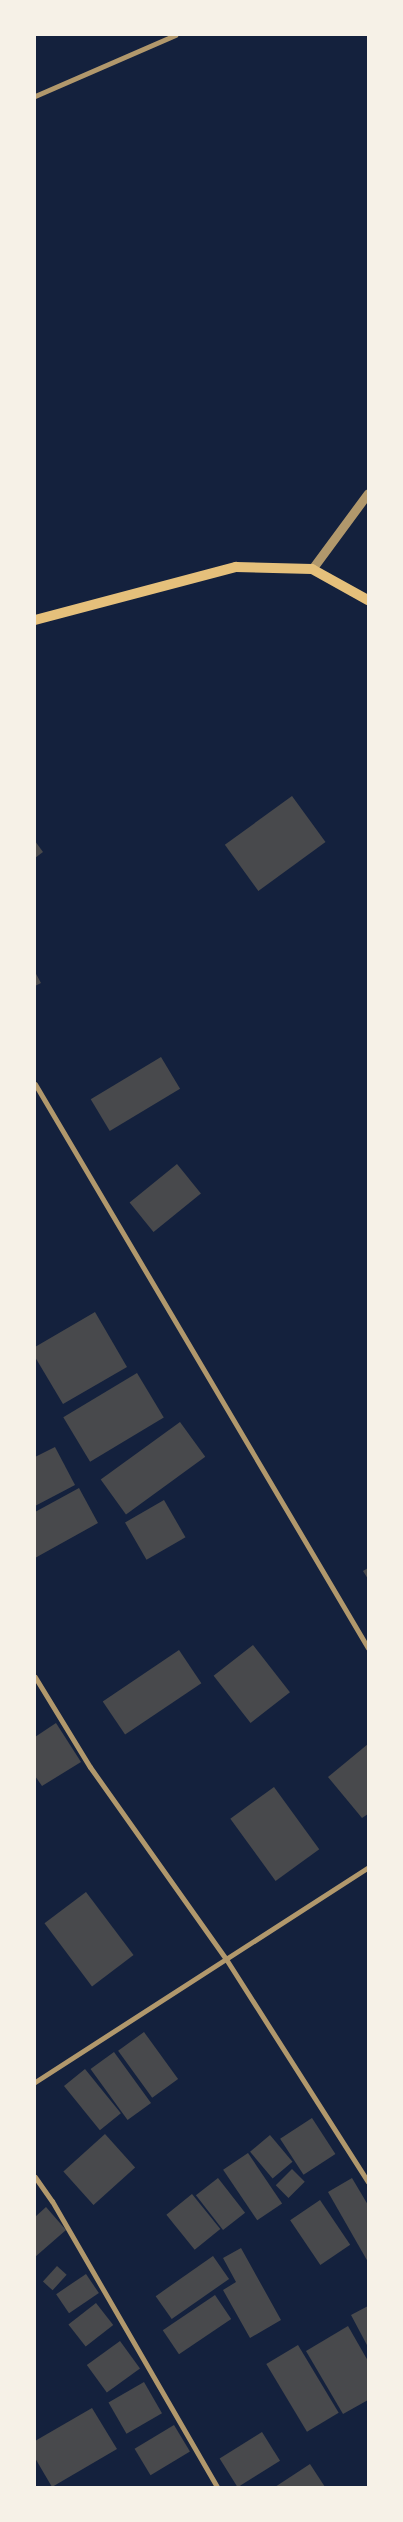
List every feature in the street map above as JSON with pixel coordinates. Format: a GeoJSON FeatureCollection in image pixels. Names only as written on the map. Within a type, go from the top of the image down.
{"type":"FeatureCollection","features":[{"type":"Feature","properties":{"kind":"main road"},"geometry":{"type":"LineString","coordinates":[[35,620],[236,567],[312,569],[368,600]]}},
{"type":"Feature","properties":{"kind":"street"},"geometry":{"type":"LineString","coordinates":[[35,96],[175,35]]}},
{"type":"Feature","properties":{"kind":"street"},"geometry":{"type":"LineString","coordinates":[[312,569],[368,493]]}},
{"type":"Feature","properties":{"kind":"street"},"geometry":{"type":"LineString","coordinates":[[35,1084],[368,1648]]}},
{"type":"Feature","properties":{"kind":"street"},"geometry":{"type":"LineString","coordinates":[[35,1677],[90,1767],[226,1959],[368,2182]]}},
{"type":"Feature","properties":{"kind":"street"},"geometry":{"type":"LineString","coordinates":[[35,2082],[368,1867]]}},
{"type":"Feature","properties":{"kind":"street"},"geometry":{"type":"LineString","coordinates":[[35,2177],[52,2201],[217,2487]]}},
{"type":"Feature","properties":{"kind":"building"},"geometry":{"type":"Polygon","coordinates":[[[292,796],[326,842],[258,891],[225,845],[292,796]]]}},
{"type":"Feature","properties":{"kind":"building"},"geometry":{"type":"Polygon","coordinates":[[[35,841],[43,852],[35,858],[35,841]]]}},
{"type":"Feature","properties":{"kind":"building"},"geometry":{"type":"Polygon","coordinates":[[[35,972],[41,983],[35,986],[35,972]]]}},
{"type":"Feature","properties":{"kind":"building"},"geometry":{"type":"Polygon","coordinates":[[[161,1057],[180,1089],[110,1131],[91,1099],[161,1057]]]}},
{"type":"Feature","properties":{"kind":"building"},"geometry":{"type":"Polygon","coordinates":[[[177,1164],[201,1194],[154,1232],[130,1202],[177,1164]]]}},
{"type":"Feature","properties":{"kind":"building"},"geometry":{"type":"Polygon","coordinates":[[[95,1312],[127,1367],[63,1404],[35,1357],[35,1347],[95,1312]]]}},
{"type":"Feature","properties":{"kind":"building"},"geometry":{"type":"Polygon","coordinates":[[[137,1373],[164,1418],[90,1462],[63,1417],[137,1373]]]}},
{"type":"Feature","properties":{"kind":"building"},"geometry":{"type":"Polygon","coordinates":[[[180,1422],[205,1457],[126,1514],[101,1480],[180,1422]]]}},
{"type":"Feature","properties":{"kind":"building"},"geometry":{"type":"Polygon","coordinates":[[[55,1447],[75,1485],[35,1506],[35,1457],[55,1447]]]}},
{"type":"Feature","properties":{"kind":"building"},"geometry":{"type":"Polygon","coordinates":[[[79,1488],[98,1523],[35,1558],[35,1512],[79,1488]]]}},
{"type":"Feature","properties":{"kind":"building"},"geometry":{"type":"Polygon","coordinates":[[[164,1500],[186,1537],[147,1560],[125,1522],[164,1500]]]}},
{"type":"Feature","properties":{"kind":"building"},"geometry":{"type":"Polygon","coordinates":[[[368,1568],[368,1579],[363,1571],[368,1568]]]}},
{"type":"Feature","properties":{"kind":"building"},"geometry":{"type":"Polygon","coordinates":[[[253,1645],[290,1692],[251,1723],[214,1676],[253,1645]]]}},
{"type":"Feature","properties":{"kind":"building"},"geometry":{"type":"Polygon","coordinates":[[[179,1650],[201,1683],[125,1735],[103,1701],[179,1650]]]}},
{"type":"Feature","properties":{"kind":"building"},"geometry":{"type":"Polygon","coordinates":[[[56,1723],[81,1762],[42,1786],[35,1776],[35,1737],[56,1723]]]}},
{"type":"Feature","properties":{"kind":"building"},"geometry":{"type":"Polygon","coordinates":[[[368,1744],[368,1814],[362,1818],[328,1777],[368,1744]]]}},
{"type":"Feature","properties":{"kind":"building"},"geometry":{"type":"Polygon","coordinates":[[[274,1787],[319,1849],[276,1881],[230,1819],[274,1787]]]}},
{"type":"Feature","properties":{"kind":"building"},"geometry":{"type":"Polygon","coordinates":[[[86,1892],[134,1955],[92,1986],[44,1923],[86,1892]]]}},
{"type":"Feature","properties":{"kind":"building"},"geometry":{"type":"Polygon","coordinates":[[[144,2032],[178,2079],[152,2098],[118,2051],[144,2032]]]}},
{"type":"Feature","properties":{"kind":"building"},"geometry":{"type":"Polygon","coordinates":[[[114,2052],[151,2103],[128,2120],[91,2069],[114,2052]]]}},
{"type":"Feature","properties":{"kind":"building"},"geometry":{"type":"Polygon","coordinates":[[[85,2069],[121,2113],[100,2130],[64,2086],[85,2069]]]}},
{"type":"Feature","properties":{"kind":"building"},"geometry":{"type":"Polygon","coordinates":[[[312,2118],[335,2154],[304,2175],[280,2139],[312,2118]]]}},
{"type":"Feature","properties":{"kind":"building"},"geometry":{"type":"Polygon","coordinates":[[[105,2134],[135,2167],[93,2205],[63,2171],[105,2134]]]}},
{"type":"Feature","properties":{"kind":"building"},"geometry":{"type":"Polygon","coordinates":[[[270,2135],[292,2162],[273,2179],[250,2152],[270,2135]]]}},
{"type":"Feature","properties":{"kind":"building"},"geometry":{"type":"Polygon","coordinates":[[[248,2153],[282,2204],[257,2220],[223,2170],[248,2153]]]}},
{"type":"Feature","properties":{"kind":"building"},"geometry":{"type":"Polygon","coordinates":[[[292,2169],[305,2182],[288,2198],[276,2185],[292,2169]]]}},
{"type":"Feature","properties":{"kind":"building"},"geometry":{"type":"Polygon","coordinates":[[[218,2178],[245,2213],[223,2230],[196,2195],[218,2178]]]}},
{"type":"Feature","properties":{"kind":"building"},"geometry":{"type":"Polygon","coordinates":[[[352,2178],[368,2205],[368,2262],[328,2192],[352,2178]]]}},
{"type":"Feature","properties":{"kind":"building"},"geometry":{"type":"Polygon","coordinates":[[[192,2194],[220,2229],[195,2250],[166,2215],[192,2194]]]}},
{"type":"Feature","properties":{"kind":"building"},"geometry":{"type":"Polygon","coordinates":[[[320,2200],[350,2245],[320,2265],[290,2220],[320,2200]]]}},
{"type":"Feature","properties":{"kind":"building"},"geometry":{"type":"Polygon","coordinates":[[[46,2207],[66,2230],[35,2257],[35,2217],[46,2207]]]}},
{"type":"Feature","properties":{"kind":"building"},"geometry":{"type":"Polygon","coordinates":[[[241,2248],[281,2320],[250,2338],[223,2290],[236,2282],[223,2258],[241,2248]]]}},
{"type":"Feature","properties":{"kind":"building"},"geometry":{"type":"Polygon","coordinates":[[[213,2256],[229,2279],[172,2319],[156,2296],[213,2256]]]}},
{"type":"Feature","properties":{"kind":"building"},"geometry":{"type":"Polygon","coordinates":[[[57,2266],[67,2275],[53,2290],[43,2282],[57,2266]]]}},
{"type":"Feature","properties":{"kind":"building"},"geometry":{"type":"Polygon","coordinates":[[[86,2274],[99,2293],[69,2313],[56,2294],[86,2274]]]}},
{"type":"Feature","properties":{"kind":"building"},"geometry":{"type":"Polygon","coordinates":[[[215,2295],[231,2319],[179,2354],[163,2330],[215,2295]]]}},
{"type":"Feature","properties":{"kind":"building"},"geometry":{"type":"Polygon","coordinates":[[[96,2303],[113,2325],[86,2347],[68,2325],[96,2303]]]}},
{"type":"Feature","properties":{"kind":"building"},"geometry":{"type":"Polygon","coordinates":[[[368,2306],[368,2347],[351,2315],[368,2306]]]}},
{"type":"Feature","properties":{"kind":"building"},"geometry":{"type":"Polygon","coordinates":[[[348,2326],[368,2361],[368,2400],[343,2414],[306,2351],[348,2326]]]}},
{"type":"Feature","properties":{"kind":"building"},"geometry":{"type":"Polygon","coordinates":[[[120,2341],[140,2369],[107,2393],[87,2365],[120,2341]]]}},
{"type":"Feature","properties":{"kind":"building"},"geometry":{"type":"Polygon","coordinates":[[[298,2345],[339,2413],[307,2432],[266,2364],[298,2345]]]}},
{"type":"Feature","properties":{"kind":"building"},"geometry":{"type":"Polygon","coordinates":[[[144,2382],[162,2413],[126,2434],[108,2402],[144,2382]]]}},
{"type":"Feature","properties":{"kind":"building"},"geometry":{"type":"Polygon","coordinates":[[[92,2408],[117,2449],[52,2487],[35,2458],[35,2441],[92,2408]]]}},
{"type":"Feature","properties":{"kind":"building"},"geometry":{"type":"Polygon","coordinates":[[[174,2425],[190,2452],[151,2475],[135,2449],[174,2425]]]}},
{"type":"Feature","properties":{"kind":"building"},"geometry":{"type":"Polygon","coordinates":[[[262,2432],[280,2461],[237,2487],[220,2458],[262,2432]]]}},
{"type":"Feature","properties":{"kind":"building"},"geometry":{"type":"Polygon","coordinates":[[[310,2464],[325,2487],[275,2487],[310,2464]]]}}]}
